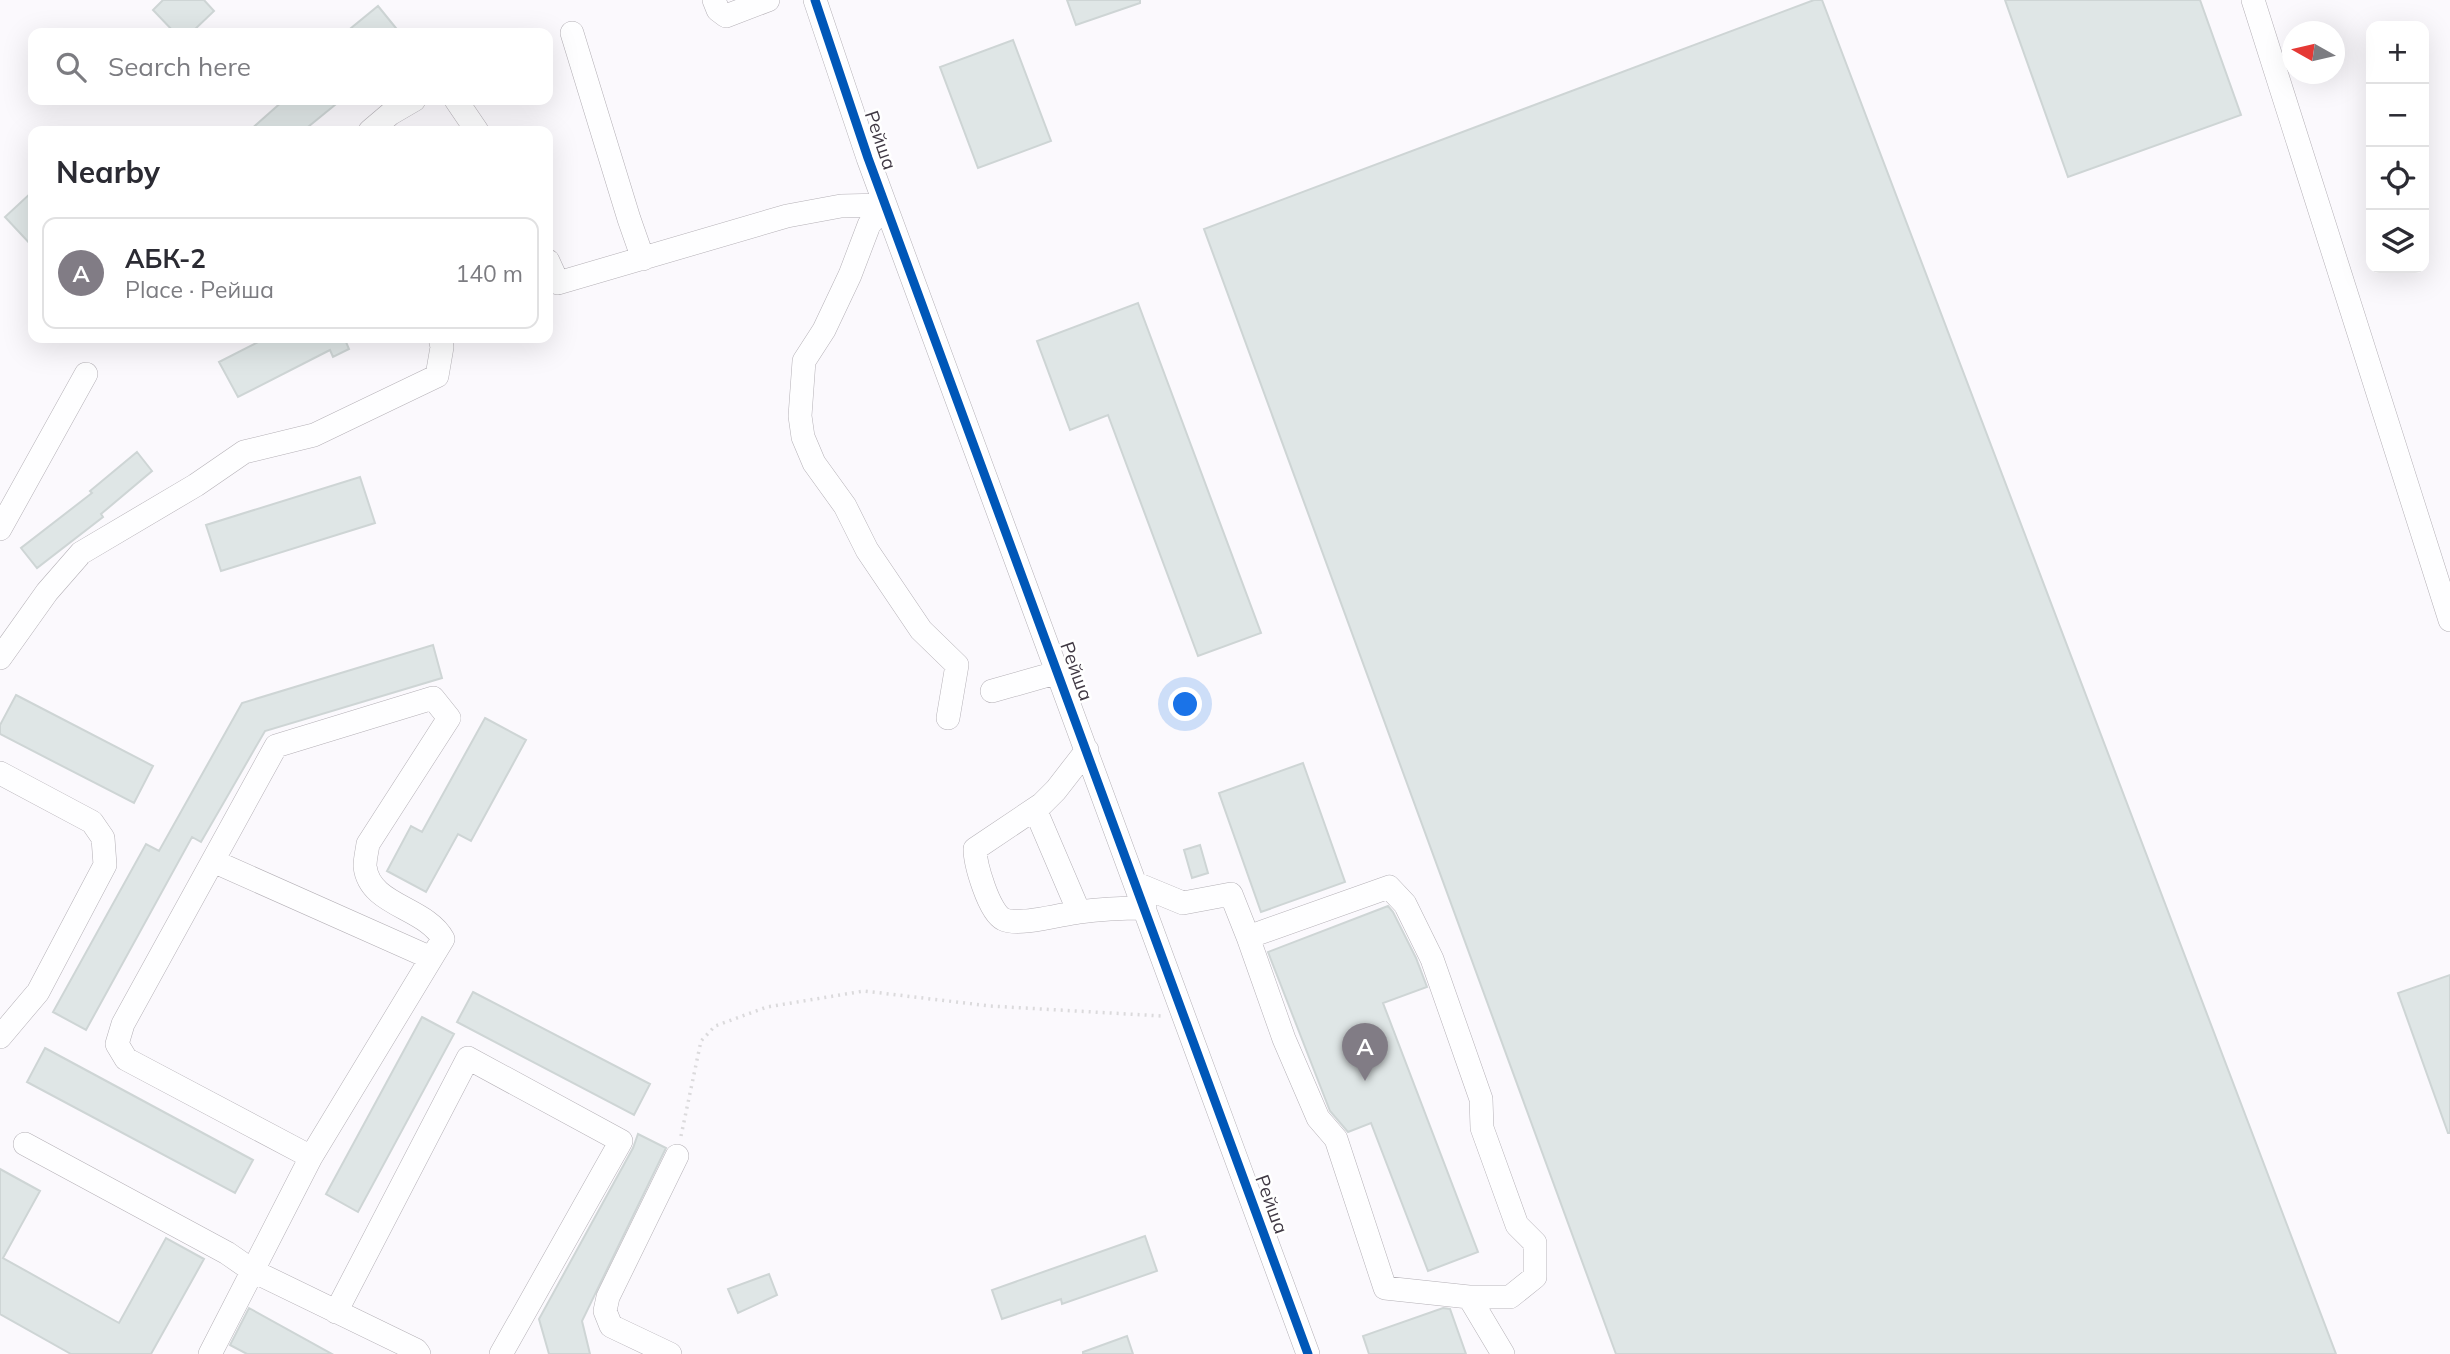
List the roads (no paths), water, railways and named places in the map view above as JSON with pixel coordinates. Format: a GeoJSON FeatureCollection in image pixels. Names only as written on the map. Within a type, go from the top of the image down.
{"type":"FeatureCollection","features":[{"type":"Feature","properties":{"kind":"street"},"geometry":{"type":"LineString","coordinates":[[714,0],[718,10],[726,16],[768,0]]}},
{"type":"Feature","properties":{"kind":"street","name":"Рейша"},"geometry":{"type":"LineString","coordinates":[[816,0],[886,205],[1308,1354]]}},
{"type":"Feature","properties":{"kind":"street"},"geometry":{"type":"LineString","coordinates":[[2253,0],[2450,620]]}},
{"type":"Feature","properties":{"kind":"street"},"geometry":{"type":"LineString","coordinates":[[572,33],[643,259]]}},
{"type":"Feature","properties":{"kind":"street"},"geometry":{"type":"LineString","coordinates":[[376,126],[405,105]]}},
{"type":"Feature","properties":{"kind":"street"},"geometry":{"type":"LineString","coordinates":[[459,105],[474,126]]}},
{"type":"Feature","properties":{"kind":"street"},"geometry":{"type":"LineString","coordinates":[[553,272],[558,283],[788,216],[841,206],[886,205]]}},
{"type":"Feature","properties":{"kind":"street"},"geometry":{"type":"LineString","coordinates":[[886,205],[869,226],[824,330],[804,361],[801,397],[803,437],[814,463],[845,506],[867,550],[898,596],[922,630],[957,665],[948,718]]}},
{"type":"Feature","properties":{"kind":"street"},"geometry":{"type":"LineString","coordinates":[[0,659],[47,592],[81,553],[196,485],[244,452],[314,435],[437,376],[441,343]]}},
{"type":"Feature","properties":{"kind":"street"},"geometry":{"type":"LineString","coordinates":[[0,529],[86,374]]}},
{"type":"Feature","properties":{"kind":"street"},"geometry":{"type":"LineString","coordinates":[[992,691],[1059,673]]}},
{"type":"Feature","properties":{"kind":"street"},"geometry":{"type":"LineString","coordinates":[[210,1354],[311,1157],[443,939],[437,929],[374,889],[365,867],[368,844],[449,718],[433,698],[276,746],[123,1024],[117,1044],[126,1059],[311,1157]]}},
{"type":"Feature","properties":{"kind":"street"},"geometry":{"type":"LineString","coordinates":[[1087,750],[1056,790],[1035,809],[975,849],[975,862],[994,910],[1003,919],[1017,922],[1079,912],[1145,908]]}},
{"type":"Feature","properties":{"kind":"street"},"geometry":{"type":"LineString","coordinates":[[0,773],[92,822],[103,838],[105,865],[38,992],[0,1037]]}},
{"type":"Feature","properties":{"kind":"street"},"geometry":{"type":"LineString","coordinates":[[1035,809],[1079,912]]}},
{"type":"Feature","properties":{"kind":"street"},"geometry":{"type":"LineString","coordinates":[[213,861],[431,958]]}},
{"type":"Feature","properties":{"kind":"street"},"geometry":{"type":"LineString","coordinates":[[1137,884],[1183,903],[1231,894],[1284,1039],[1318,1118],[1336,1139],[1385,1288],[1469,1297],[1510,1297],[1535,1277],[1535,1242],[1517,1225],[1482,1128],[1481,1099],[1477,1086],[1432,959],[1405,904],[1389,887],[1248,937]]}},
{"type":"Feature","properties":{"kind":"street"},"geometry":{"type":"LineString","coordinates":[[336,1312],[468,1059],[621,1141],[501,1354]]}},
{"type":"Feature","properties":{"kind":"street"},"geometry":{"type":"LineString","coordinates":[[25,1144],[227,1253],[253,1272],[416,1350],[419,1354]]}},
{"type":"Feature","properties":{"kind":"street"},"geometry":{"type":"LineString","coordinates":[[670,1354],[611,1326],[605,1311],[608,1297],[677,1156]]}},
{"type":"Feature","properties":{"kind":"street"},"geometry":{"type":"LineString","coordinates":[[1469,1297],[1503,1354]]}},
{"type":"Feature","properties":{"kind":"place","name":"АБК-2"},"geometry":{"type":"Point","coordinates":[1365,1081]}}]}
